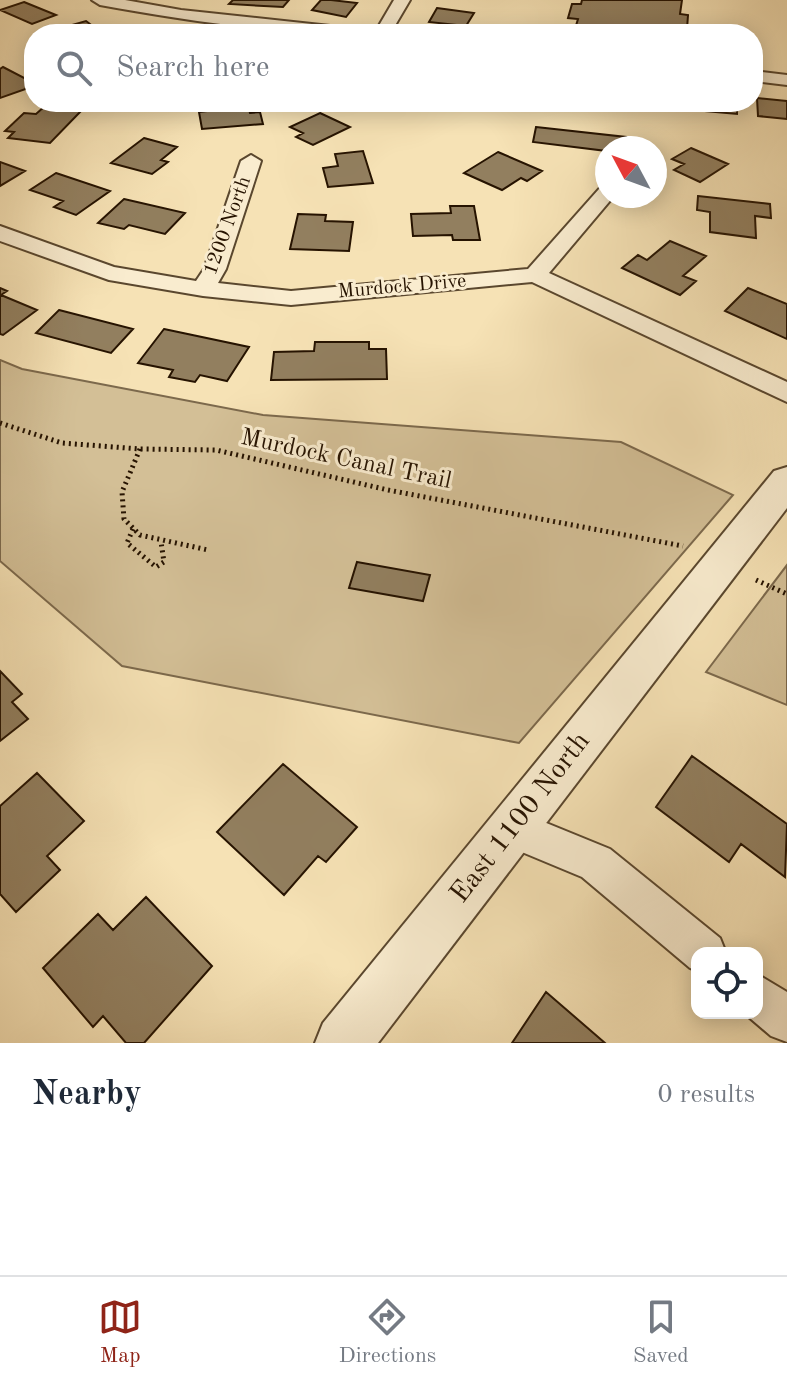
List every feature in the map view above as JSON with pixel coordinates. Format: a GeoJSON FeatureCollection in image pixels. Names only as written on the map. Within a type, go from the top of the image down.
{"type":"FeatureCollection","features":[{"type":"Feature","properties":{"kind":"street"},"geometry":{"type":"LineString","coordinates":[[100,0],[181,15],[265,24]]}},
{"type":"Feature","properties":{"kind":"street"},"geometry":{"type":"LineString","coordinates":[[169,24],[195,0]]}},
{"type":"Feature","properties":{"kind":"street"},"geometry":{"type":"LineString","coordinates":[[388,24],[402,0]]}},
{"type":"Feature","properties":{"kind":"street"},"geometry":{"type":"LineString","coordinates":[[763,77],[787,80]]}},
{"type":"Feature","properties":{"kind":"street","name":"1200 North"},"geometry":{"type":"LineString","coordinates":[[203,289],[215,269],[251,161]]}},
{"type":"Feature","properties":{"kind":"street"},"geometry":{"type":"LineString","coordinates":[[595,206],[535,275],[787,393]]}},
{"type":"Feature","properties":{"kind":"street","name":"Murdock Drive"},"geometry":{"type":"LineString","coordinates":[[0,233],[109,273],[203,289],[291,298],[535,275]]}},
{"type":"Feature","properties":{"kind":"street","name":"East 1100 North"},"geometry":{"type":"LineString","coordinates":[[343,1043],[787,481]]}},
{"type":"Feature","properties":{"kind":"street"},"geometry":{"type":"LineString","coordinates":[[512,828],[596,863],[698,947]]}},
{"type":"Feature","properties":{"kind":"street"},"geometry":{"type":"LineString","coordinates":[[763,1001],[787,1020]]}},
{"type":"Feature","properties":{"kind":"path","name":"Murdock Canal Trail"},"geometry":{"type":"LineString","coordinates":[[0,423],[62,443],[140,449],[216,450],[388,490],[683,546]]}},
{"type":"Feature","properties":{"kind":"path"},"geometry":{"type":"LineString","coordinates":[[140,449],[122,492],[124,519],[140,535],[208,550]]}},
{"type":"Feature","properties":{"kind":"path"},"geometry":{"type":"LineString","coordinates":[[133,529],[127,543],[156,567],[164,562],[161,541]]}},
{"type":"Feature","properties":{"kind":"path"},"geometry":{"type":"LineString","coordinates":[[756,580],[787,594]]}},
{"type":"Feature","properties":{"kind":"shaded area"},"geometry":{"type":"Polygon","coordinates":[[[0,360],[22,369],[263,415],[621,442],[733,495],[519,743],[122,666],[0,561],[0,360]]]}},
{"type":"Feature","properties":{"kind":"shaded area"},"geometry":{"type":"Polygon","coordinates":[[[787,565],[787,705],[706,672],[787,565]]]}},
{"type":"Feature","properties":{"kind":"building"},"geometry":{"type":"Polygon","coordinates":[[[233,0],[289,0],[283,7],[229,4],[233,0]]]}},
{"type":"Feature","properties":{"kind":"building"},"geometry":{"type":"Polygon","coordinates":[[[321,0],[357,3],[346,17],[312,10],[321,0]]]}},
{"type":"Feature","properties":{"kind":"building"},"geometry":{"type":"Polygon","coordinates":[[[582,0],[682,0],[680,14],[688,15],[687,24],[576,24],[578,19],[568,18],[572,4],[581,4],[582,0]]]}},
{"type":"Feature","properties":{"kind":"building"},"geometry":{"type":"Polygon","coordinates":[[[24,2],[56,15],[32,24],[0,10],[24,2]]]}},
{"type":"Feature","properties":{"kind":"building"},"geometry":{"type":"Polygon","coordinates":[[[437,8],[474,13],[467,24],[429,22],[437,8]]]}},
{"type":"Feature","properties":{"kind":"building"},"geometry":{"type":"Polygon","coordinates":[[[3,67],[24,78],[24,90],[0,98],[0,69],[3,67]]]}},
{"type":"Feature","properties":{"kind":"building"},"geometry":{"type":"Polygon","coordinates":[[[763,99],[787,101],[787,119],[758,116],[758,112],[763,112],[763,99]]]}},
{"type":"Feature","properties":{"kind":"building"},"geometry":{"type":"Polygon","coordinates":[[[80,112],[50,143],[8,138],[14,132],[5,131],[24,113],[80,112]]]}},
{"type":"Feature","properties":{"kind":"building"},"geometry":{"type":"Polygon","coordinates":[[[199,112],[260,112],[263,124],[202,129],[199,112]]]}},
{"type":"Feature","properties":{"kind":"building"},"geometry":{"type":"Polygon","coordinates":[[[320,113],[350,127],[313,145],[296,137],[303,133],[290,127],[320,113]]]}},
{"type":"Feature","properties":{"kind":"building"},"geometry":{"type":"Polygon","coordinates":[[[536,127],[617,136],[595,136],[595,150],[533,142],[536,127]]]}},
{"type":"Feature","properties":{"kind":"building"},"geometry":{"type":"Polygon","coordinates":[[[144,138],[177,147],[161,160],[168,162],[152,174],[111,163],[144,138]]]}},
{"type":"Feature","properties":{"kind":"building"},"geometry":{"type":"Polygon","coordinates":[[[691,148],[728,164],[700,182],[674,170],[684,164],[672,159],[691,148]]]}},
{"type":"Feature","properties":{"kind":"building"},"geometry":{"type":"Polygon","coordinates":[[[363,151],[373,183],[328,187],[323,168],[338,166],[335,154],[363,151]]]}},
{"type":"Feature","properties":{"kind":"building"},"geometry":{"type":"Polygon","coordinates":[[[498,152],[542,171],[527,181],[521,178],[502,190],[464,173],[498,152]]]}},
{"type":"Feature","properties":{"kind":"building"},"geometry":{"type":"Polygon","coordinates":[[[0,162],[25,171],[0,186],[0,162]]]}},
{"type":"Feature","properties":{"kind":"building"},"geometry":{"type":"Polygon","coordinates":[[[56,173],[110,191],[76,215],[54,207],[63,201],[30,190],[56,173]]]}},
{"type":"Feature","properties":{"kind":"building"},"geometry":{"type":"Polygon","coordinates":[[[698,196],[770,204],[771,218],[755,216],[756,238],[710,232],[710,212],[697,210],[698,196]]]}},
{"type":"Feature","properties":{"kind":"building"},"geometry":{"type":"Polygon","coordinates":[[[124,199],[185,213],[165,234],[129,225],[124,229],[98,223],[124,199]]]}},
{"type":"Feature","properties":{"kind":"building"},"geometry":{"type":"Polygon","coordinates":[[[450,206],[474,206],[480,240],[453,240],[452,235],[413,236],[411,214],[451,213],[450,206]]]}},
{"type":"Feature","properties":{"kind":"building"},"geometry":{"type":"Polygon","coordinates":[[[298,214],[326,215],[325,221],[353,222],[349,251],[290,249],[298,214]]]}},
{"type":"Feature","properties":{"kind":"building"},"geometry":{"type":"Polygon","coordinates":[[[670,241],[706,256],[683,276],[696,281],[680,295],[622,268],[638,255],[647,260],[670,241]]]}},
{"type":"Feature","properties":{"kind":"building"},"geometry":{"type":"Polygon","coordinates":[[[0,288],[7,291],[1,295],[37,310],[3,335],[0,334],[0,288]]]}},
{"type":"Feature","properties":{"kind":"building"},"geometry":{"type":"Polygon","coordinates":[[[748,288],[787,304],[787,339],[725,311],[748,288]]]}},
{"type":"Feature","properties":{"kind":"building"},"geometry":{"type":"Polygon","coordinates":[[[59,310],[133,329],[111,353],[36,333],[59,310]]]}},
{"type":"Feature","properties":{"kind":"building"},"geometry":{"type":"Polygon","coordinates":[[[164,329],[249,347],[227,381],[200,375],[195,382],[169,377],[173,370],[138,363],[164,329]]]}},
{"type":"Feature","properties":{"kind":"building"},"geometry":{"type":"Polygon","coordinates":[[[315,342],[369,342],[369,349],[386,349],[387,379],[271,380],[274,352],[314,351],[315,342]]]}},
{"type":"Feature","properties":{"kind":"building"},"geometry":{"type":"Polygon","coordinates":[[[357,562],[430,575],[423,601],[349,588],[357,562]]]}},
{"type":"Feature","properties":{"kind":"building"},"geometry":{"type":"Polygon","coordinates":[[[0,671],[22,694],[12,702],[28,719],[0,741],[0,671]]]}},
{"type":"Feature","properties":{"kind":"building"},"geometry":{"type":"Polygon","coordinates":[[[692,756],[787,824],[785,877],[741,844],[729,862],[656,807],[692,756]]]}},
{"type":"Feature","properties":{"kind":"building"},"geometry":{"type":"Polygon","coordinates":[[[283,764],[357,827],[326,862],[318,856],[284,895],[217,832],[283,764]]]}},
{"type":"Feature","properties":{"kind":"building"},"geometry":{"type":"Polygon","coordinates":[[[37,773],[84,821],[47,856],[60,870],[16,912],[0,894],[0,806],[37,773]]]}},
{"type":"Feature","properties":{"kind":"building"},"geometry":{"type":"Polygon","coordinates":[[[146,897],[212,966],[144,1043],[126,1043],[103,1016],[93,1027],[43,968],[98,914],[113,930],[146,897]]]}},
{"type":"Feature","properties":{"kind":"building"},"geometry":{"type":"Polygon","coordinates":[[[546,992],[605,1043],[512,1043],[546,992]]]}}]}
